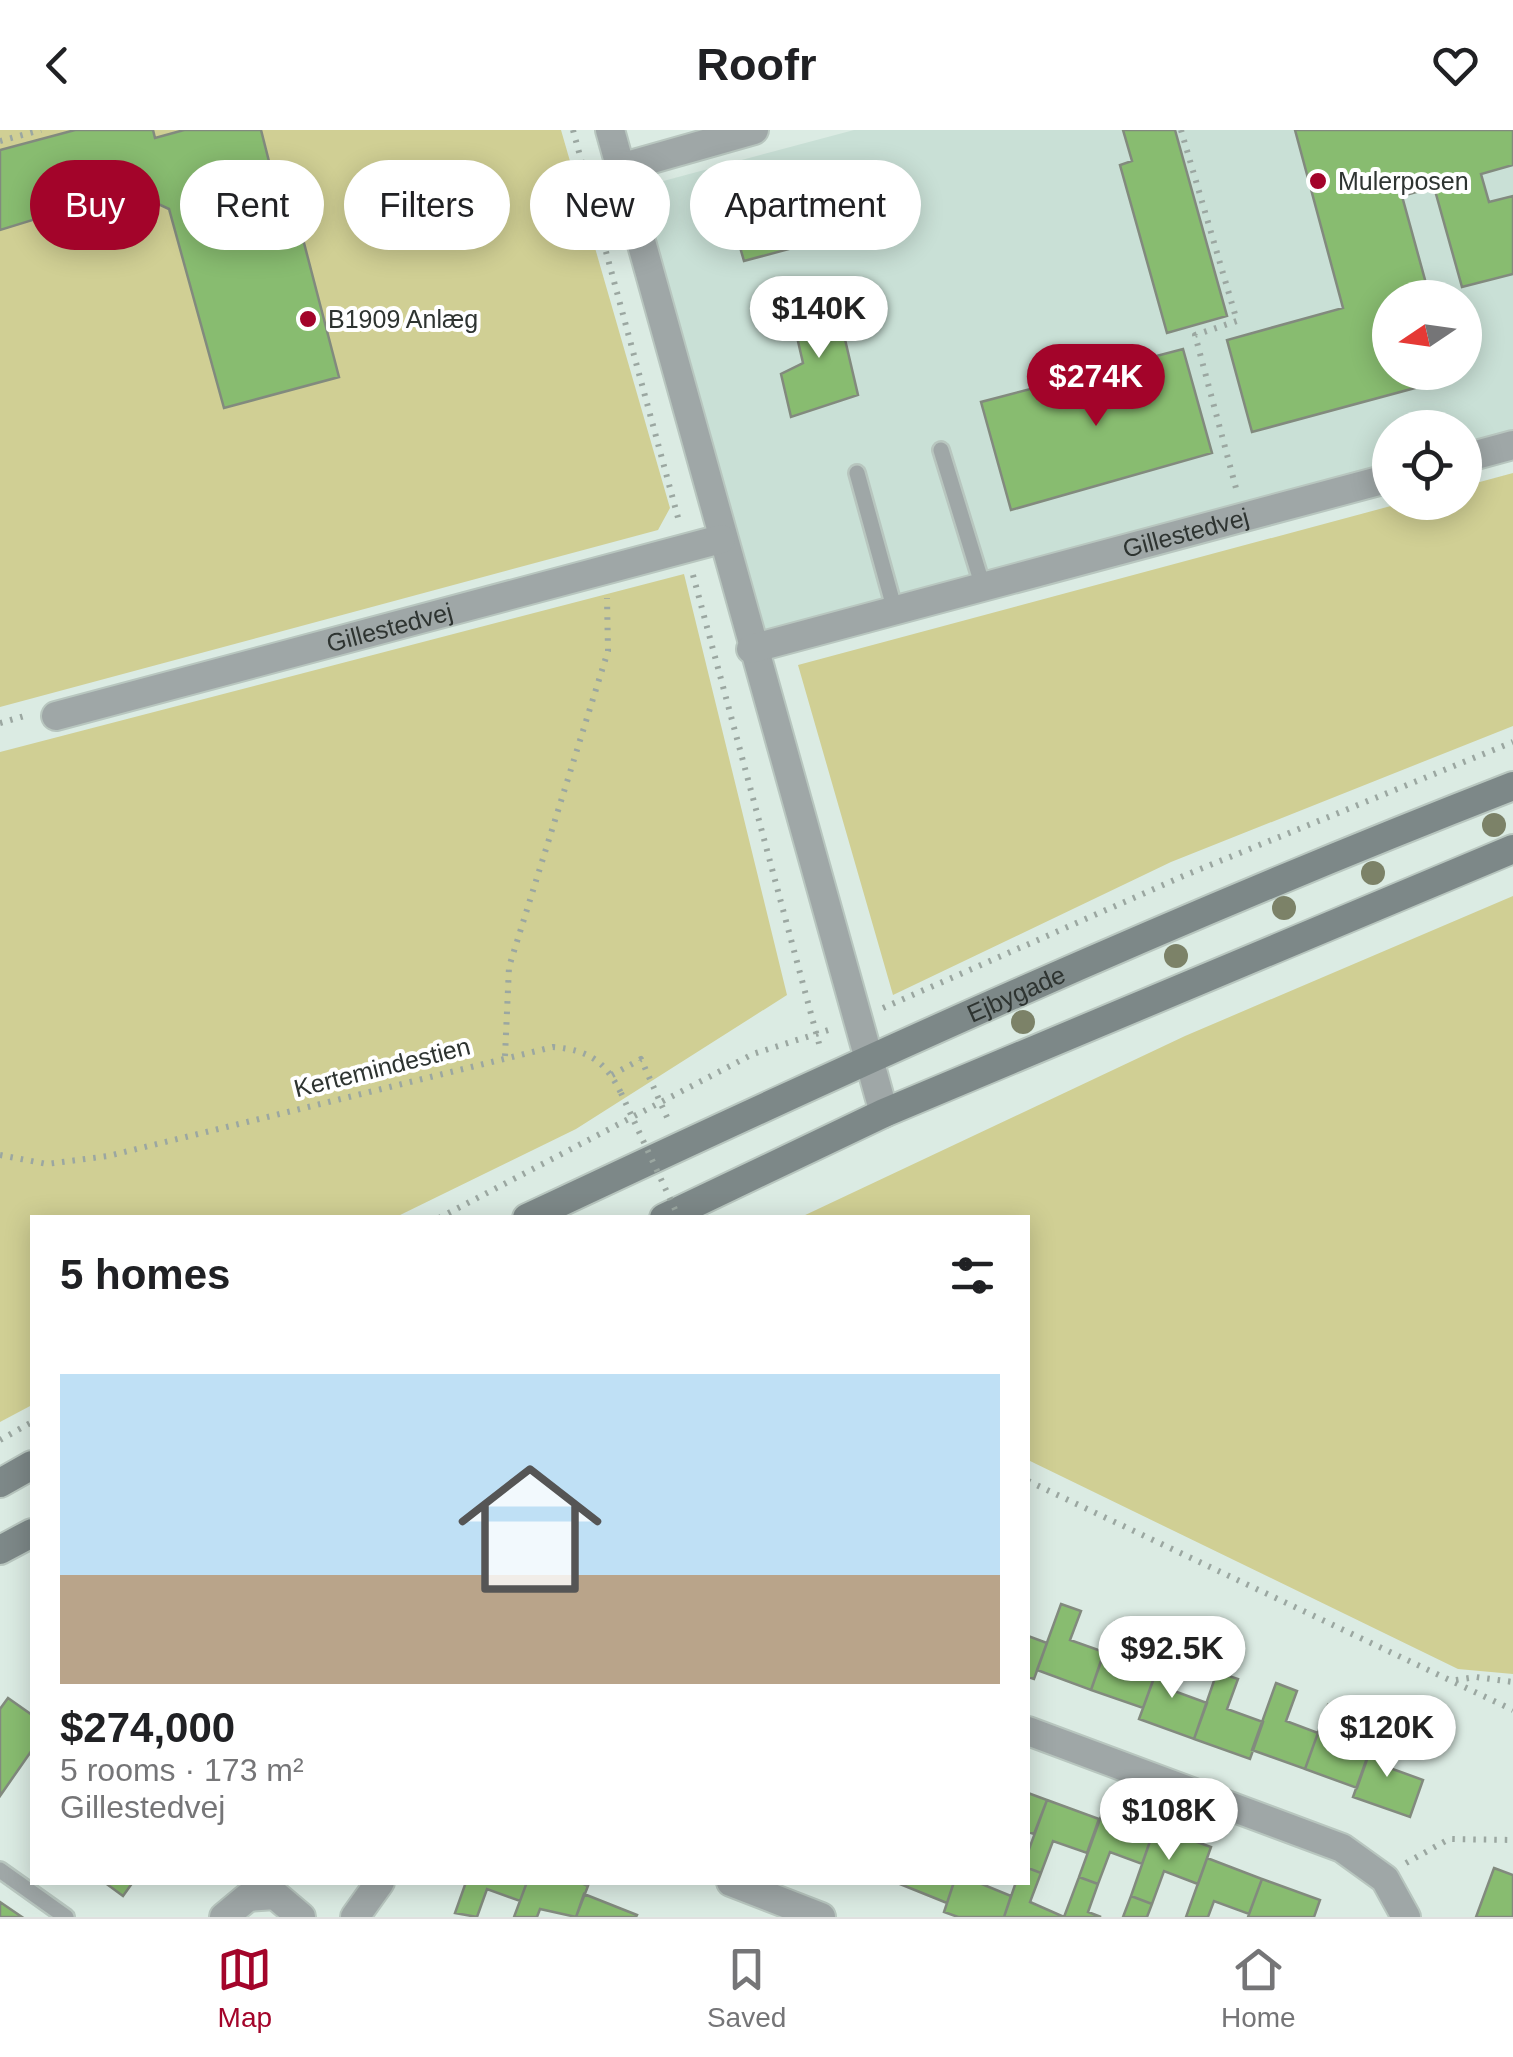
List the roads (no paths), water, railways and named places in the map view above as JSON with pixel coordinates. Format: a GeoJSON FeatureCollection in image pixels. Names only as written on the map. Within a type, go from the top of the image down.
{"type":"FeatureCollection","features":[{"type":"Feature","properties":{"kind":"main road","name":"Ejbygade"},"geometry":{"type":"LineString","coordinates":[[534,1215],[866,1058],[1335,855],[1513,786]]}},
{"type":"Feature","properties":{"kind":"main road"},"geometry":{"type":"LineString","coordinates":[[670,1215],[884,1113],[1513,850]]}},
{"type":"Feature","properties":{"kind":"main road"},"geometry":{"type":"LineString","coordinates":[[0,1483],[30,1467]]}},
{"type":"Feature","properties":{"kind":"main road"},"geometry":{"type":"LineString","coordinates":[[0,1550],[30,1534]]}},
{"type":"Feature","properties":{"kind":"street"},"geometry":{"type":"LineString","coordinates":[[610,130],[618,160]]}},
{"type":"Feature","properties":{"kind":"street"},"geometry":{"type":"LineString","coordinates":[[648,160],[754,130]]}},
{"type":"Feature","properties":{"kind":"street"},"geometry":{"type":"LineString","coordinates":[[642,250],[884,1113]]}},
{"type":"Feature","properties":{"kind":"street"},"geometry":{"type":"LineString","coordinates":[[1482,454],[1513,446]]}},
{"type":"Feature","properties":{"kind":"street","name":"Gillestedvej"},"geometry":{"type":"LineString","coordinates":[[752,649],[1372,483]]}},
{"type":"Feature","properties":{"kind":"street","name":"Gillestedvej"},"geometry":{"type":"LineString","coordinates":[[56,716],[721,539]]}},
{"type":"Feature","properties":{"kind":"street"},"geometry":{"type":"LineString","coordinates":[[1030,1731],[1342,1848],[1385,1879],[1406,1917]]}},
{"type":"Feature","properties":{"kind":"street"},"geometry":{"type":"LineString","coordinates":[[354,1917],[378,1885]]}},
{"type":"Feature","properties":{"kind":"street"},"geometry":{"type":"LineString","coordinates":[[739,1885],[821,1917]]}},
{"type":"Feature","properties":{"kind":"street"},"geometry":{"type":"LineString","coordinates":[[224,1917],[248,1897],[275,1895],[301,1917]]}},
{"type":"Feature","properties":{"kind":"lane"},"geometry":{"type":"LineString","coordinates":[[941,450],[983,587]]}},
{"type":"Feature","properties":{"kind":"lane"},"geometry":{"type":"LineString","coordinates":[[857,473],[895,611]]}},
{"type":"Feature","properties":{"kind":"lane"},"geometry":{"type":"LineString","coordinates":[[0,1870],[66,1917]]}},
{"type":"Feature","properties":{"kind":"place","name":"Mulerposen"},"geometry":{"type":"Point","coordinates":[1318,181]}},
{"type":"Feature","properties":{"kind":"place","name":"B1909 Anlæg"},"geometry":{"type":"Point","coordinates":[308,319]}}]}
